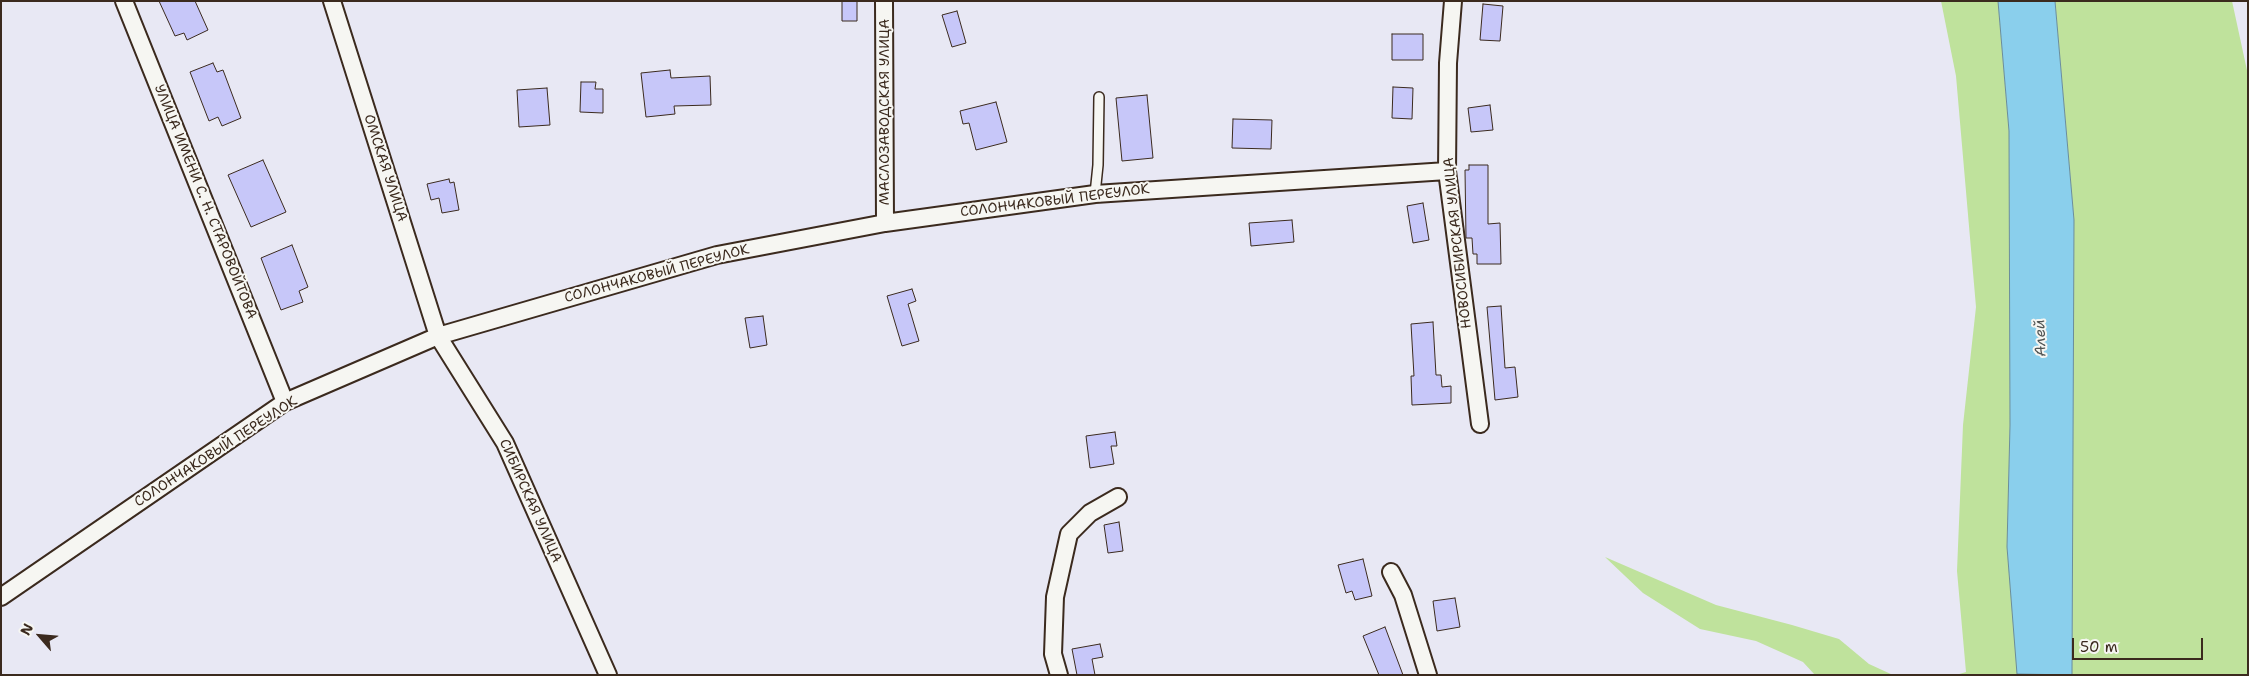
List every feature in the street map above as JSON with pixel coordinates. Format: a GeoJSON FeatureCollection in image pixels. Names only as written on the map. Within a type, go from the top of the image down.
{"type":"FeatureCollection","features":[{"type":"Feature","properties":{"kind":"street","name":"УЛИЦА ИМЕНИ С. Н. СТАРОВОЙТОВА"},"geometry":{"type":"LineString","coordinates":[[124,1],[285,402]]}},
{"type":"Feature","properties":{"kind":"street","name":"ОМСКАЯ УЛИЦА"},"geometry":{"type":"LineString","coordinates":[[332,1],[438,336]]}},
{"type":"Feature","properties":{"kind":"street","name":"МАСЛОЗАВОДСКАЯ УЛИЦА"},"geometry":{"type":"LineString","coordinates":[[884,1],[885,223]]}},
{"type":"Feature","properties":{"kind":"street","name":"НОВОСИБИРСКАЯ УЛИЦА"},"geometry":{"type":"LineString","coordinates":[[1452,1],[1448,63],[1447,171],[1480,424]]}},
{"type":"Feature","properties":{"kind":"street","name":"СОЛОНЧАКОВЫЙ ПЕРЕУЛОК"},"geometry":{"type":"LineString","coordinates":[[1,597],[285,402],[438,336],[717,255],[885,223],[1095,194],[1447,171]]}},
{"type":"Feature","properties":{"kind":"street","name":"СИБИРСКАЯ УЛИЦА"},"geometry":{"type":"LineString","coordinates":[[438,336],[505,443],[608,675]]}},
{"type":"Feature","properties":{"kind":"street"},"geometry":{"type":"LineString","coordinates":[[1059,675],[1053,654],[1055,596],[1069,534],[1090,513],[1118,497]]}},
{"type":"Feature","properties":{"kind":"street"},"geometry":{"type":"LineString","coordinates":[[1391,572],[1403,594],[1428,675]]}},
{"type":"Feature","properties":{"kind":"lane"},"geometry":{"type":"LineString","coordinates":[[1095,194],[1098,166],[1099,97]]}},
{"type":"Feature","properties":{"kind":"green space"},"geometry":{"type":"Polygon","coordinates":[[[1941,1],[1998,1],[2009,131],[2010,425],[2007,547],[2018,675],[1956,675],[1966,672],[1957,571],[1963,425],[1976,307],[1956,76],[1941,1]]]}},
{"type":"Feature","properties":{"kind":"green space"},"geometry":{"type":"Polygon","coordinates":[[[2055,1],[2232,1],[2248,75],[2248,675],[2072,675],[2074,220],[2055,1]]]}},
{"type":"Feature","properties":{"kind":"green space"},"geometry":{"type":"Polygon","coordinates":[[[1605,557],[1716,605],[1839,639],[1869,664],[1893,675],[1815,675],[1803,662],[1756,641],[1700,629],[1643,593],[1605,557]]]}},
{"type":"Feature","properties":{"kind":"water","name":"Алей"},"geometry":{"type":"Polygon","coordinates":[[[1998,1],[2055,1],[2074,220],[2072,675],[2017,674],[2007,547],[2010,425],[2009,131],[1998,1]]]}},
{"type":"Feature","properties":{"kind":"building"},"geometry":{"type":"Polygon","coordinates":[[[159,1],[195,1],[208,30],[187,40],[184,33],[175,36],[159,1]]]}},
{"type":"Feature","properties":{"kind":"building"},"geometry":{"type":"Polygon","coordinates":[[[842,1],[857,1],[857,21],[842,21],[842,1]]]}},
{"type":"Feature","properties":{"kind":"building"},"geometry":{"type":"Polygon","coordinates":[[[1483,4],[1503,6],[1500,41],[1480,40],[1483,4]]]}},
{"type":"Feature","properties":{"kind":"building"},"geometry":{"type":"Polygon","coordinates":[[[957,11],[966,43],[952,47],[942,15],[957,11]]]}},
{"type":"Feature","properties":{"kind":"building"},"geometry":{"type":"Polygon","coordinates":[[[1392,34],[1423,34],[1423,60],[1392,60],[1392,34]]]}},
{"type":"Feature","properties":{"kind":"building"},"geometry":{"type":"Polygon","coordinates":[[[213,63],[217,72],[223,70],[241,118],[222,126],[218,117],[209,121],[190,72],[213,63]]]}},
{"type":"Feature","properties":{"kind":"building"},"geometry":{"type":"Polygon","coordinates":[[[670,70],[671,78],[710,76],[711,105],[674,106],[675,114],[646,117],[641,73],[670,70]]]}},
{"type":"Feature","properties":{"kind":"building"},"geometry":{"type":"Polygon","coordinates":[[[581,82],[596,82],[595,89],[603,89],[603,113],[580,112],[581,82]]]}},
{"type":"Feature","properties":{"kind":"building"},"geometry":{"type":"Polygon","coordinates":[[[1393,87],[1413,88],[1412,119],[1392,118],[1393,87]]]}},
{"type":"Feature","properties":{"kind":"building"},"geometry":{"type":"Polygon","coordinates":[[[547,88],[550,125],[519,127],[517,90],[547,88]]]}},
{"type":"Feature","properties":{"kind":"building"},"geometry":{"type":"Polygon","coordinates":[[[1147,95],[1153,158],[1122,161],[1116,98],[1147,95]]]}},
{"type":"Feature","properties":{"kind":"building"},"geometry":{"type":"Polygon","coordinates":[[[996,102],[1007,142],[976,150],[969,123],[963,124],[960,111],[996,102]]]}},
{"type":"Feature","properties":{"kind":"building"},"geometry":{"type":"Polygon","coordinates":[[[1490,105],[1493,130],[1471,132],[1468,108],[1490,105]]]}},
{"type":"Feature","properties":{"kind":"building"},"geometry":{"type":"Polygon","coordinates":[[[1233,119],[1272,120],[1271,149],[1232,148],[1233,119]]]}},
{"type":"Feature","properties":{"kind":"building"},"geometry":{"type":"Polygon","coordinates":[[[263,160],[286,212],[251,227],[228,175],[263,160]]]}},
{"type":"Feature","properties":{"kind":"building"},"geometry":{"type":"Polygon","coordinates":[[[1469,165],[1488,165],[1488,224],[1500,223],[1501,264],[1477,264],[1477,254],[1473,254],[1472,238],[1466,238],[1465,170],[1469,170],[1469,165]]]}},
{"type":"Feature","properties":{"kind":"building"},"geometry":{"type":"Polygon","coordinates":[[[449,179],[450,183],[454,182],[459,210],[442,213],[439,198],[431,200],[427,184],[449,179]]]}},
{"type":"Feature","properties":{"kind":"building"},"geometry":{"type":"Polygon","coordinates":[[[1423,203],[1429,240],[1413,243],[1407,206],[1423,203]]]}},
{"type":"Feature","properties":{"kind":"building"},"geometry":{"type":"Polygon","coordinates":[[[1292,220],[1294,242],[1251,246],[1249,223],[1292,220]]]}},
{"type":"Feature","properties":{"kind":"building"},"geometry":{"type":"Polygon","coordinates":[[[292,245],[308,287],[299,291],[303,302],[281,310],[261,258],[292,245]]]}},
{"type":"Feature","properties":{"kind":"building"},"geometry":{"type":"Polygon","coordinates":[[[912,289],[916,301],[908,304],[919,341],[902,346],[887,296],[912,289]]]}},
{"type":"Feature","properties":{"kind":"building"},"geometry":{"type":"Polygon","coordinates":[[[1501,306],[1505,368],[1515,367],[1518,397],[1495,400],[1487,307],[1501,306]]]}},
{"type":"Feature","properties":{"kind":"building"},"geometry":{"type":"Polygon","coordinates":[[[763,316],[767,345],[750,348],[745,318],[763,316]]]}},
{"type":"Feature","properties":{"kind":"building"},"geometry":{"type":"Polygon","coordinates":[[[1433,322],[1436,375],[1441,375],[1442,387],[1451,386],[1451,403],[1412,405],[1411,376],[1414,376],[1411,324],[1433,322]]]}},
{"type":"Feature","properties":{"kind":"building"},"geometry":{"type":"Polygon","coordinates":[[[1115,432],[1117,446],[1111,446],[1114,464],[1090,468],[1086,436],[1115,432]]]}},
{"type":"Feature","properties":{"kind":"building"},"geometry":{"type":"Polygon","coordinates":[[[1119,522],[1123,551],[1108,553],[1104,525],[1119,522]]]}},
{"type":"Feature","properties":{"kind":"building"},"geometry":{"type":"Polygon","coordinates":[[[1363,559],[1372,596],[1355,600],[1352,591],[1346,593],[1338,565],[1363,559]]]}},
{"type":"Feature","properties":{"kind":"building"},"geometry":{"type":"Polygon","coordinates":[[[1455,598],[1460,627],[1437,631],[1433,601],[1455,598]]]}},
{"type":"Feature","properties":{"kind":"building"},"geometry":{"type":"Polygon","coordinates":[[[1385,627],[1403,675],[1379,675],[1363,636],[1385,627]]]}},
{"type":"Feature","properties":{"kind":"building"},"geometry":{"type":"Polygon","coordinates":[[[1100,644],[1103,657],[1092,659],[1095,675],[1077,675],[1072,649],[1100,644]]]}}]}
